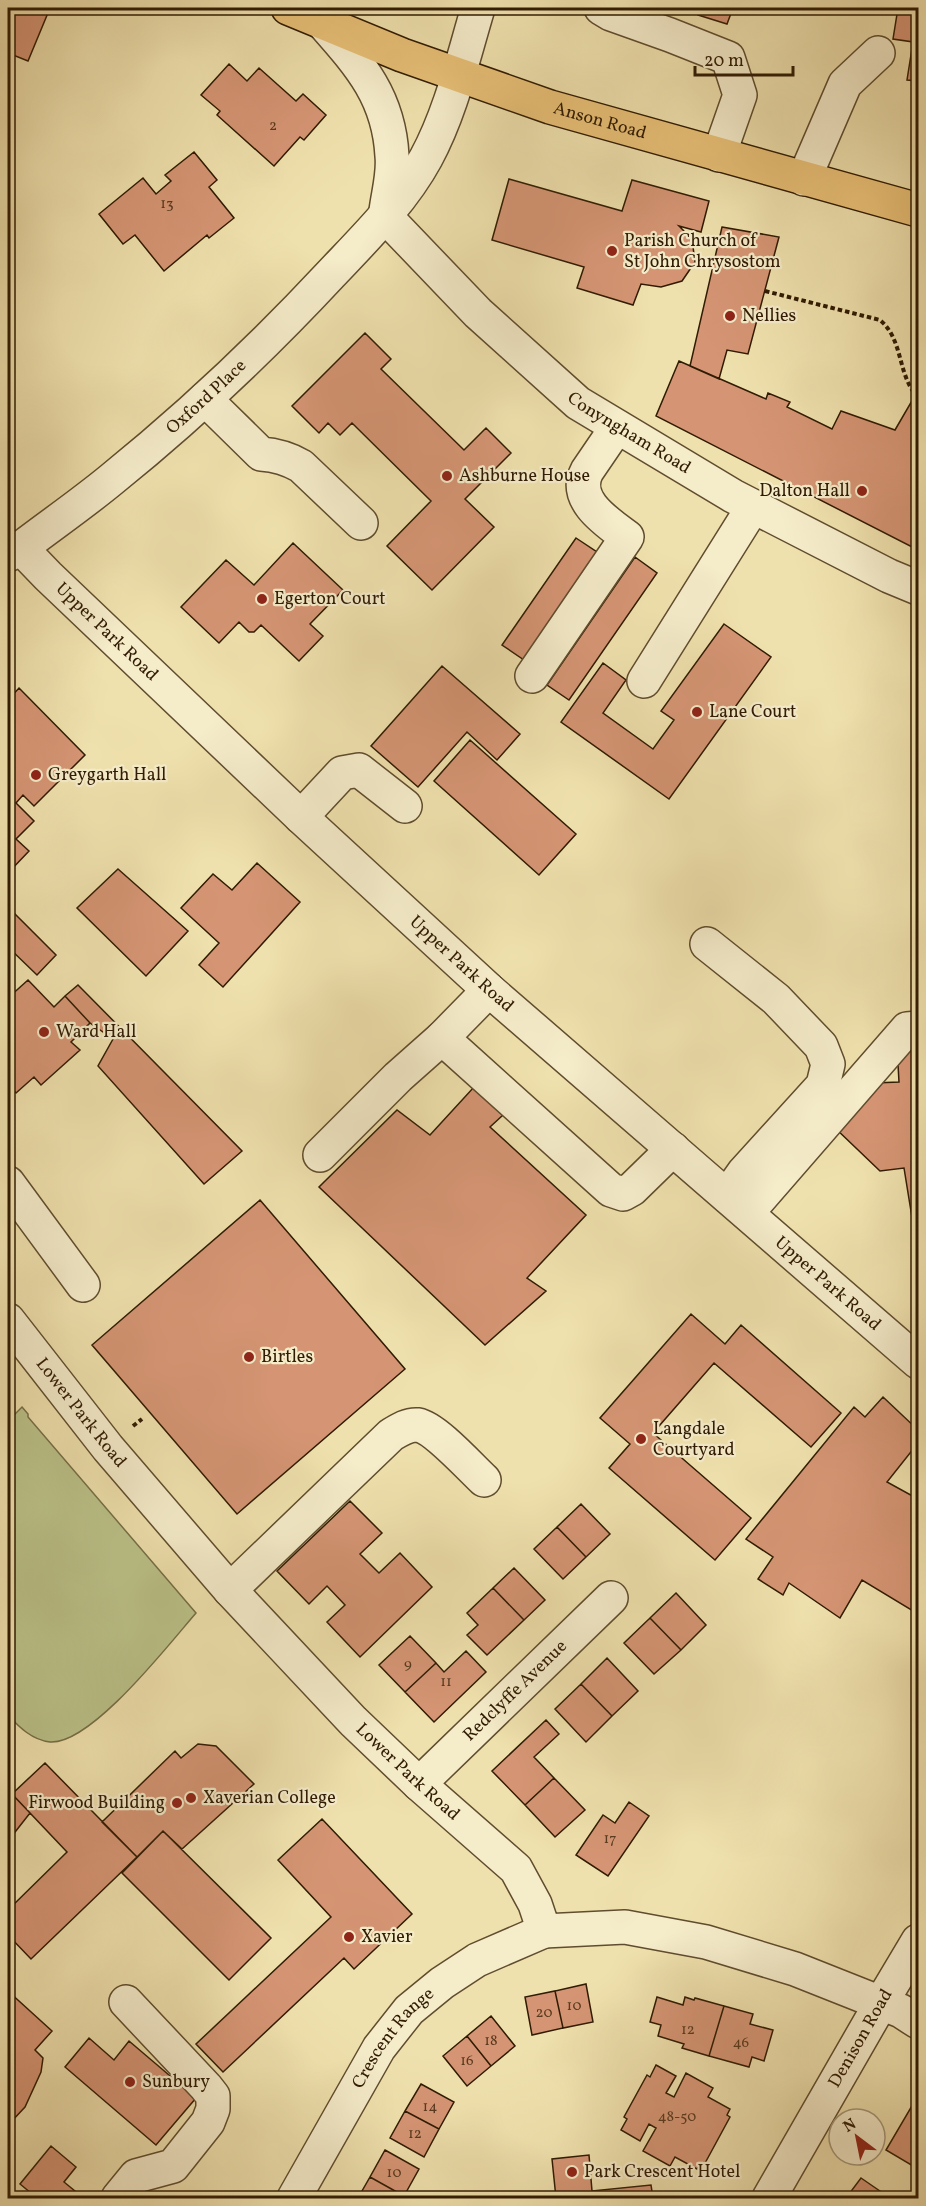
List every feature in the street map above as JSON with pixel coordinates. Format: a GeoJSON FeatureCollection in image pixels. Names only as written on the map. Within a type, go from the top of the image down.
{"type":"FeatureCollection","features":[{"type":"Feature","properties":{"kind":"highway","name":"Anson Road"},"geometry":{"type":"LineString","coordinates":[[288,8],[459,76],[550,106],[918,210]]}},
{"type":"Feature","properties":{"kind":"street","name":"Oxford Place"},"geometry":{"type":"LineString","coordinates":[[14,552],[112,480],[205,399],[290,319],[385,216],[425,160],[434,142],[459,76],[478,8]]}},
{"type":"Feature","properties":{"kind":"street"},"geometry":{"type":"LineString","coordinates":[[601,8],[611,14],[670,34],[728,58],[740,94],[719,155]]}},
{"type":"Feature","properties":{"kind":"street"},"geometry":{"type":"LineString","coordinates":[[323,23],[361,66],[382,105],[388,123],[393,158],[385,216]]}},
{"type":"Feature","properties":{"kind":"street"},"geometry":{"type":"LineString","coordinates":[[804,179],[845,84],[878,53]]}},
{"type":"Feature","properties":{"kind":"street","name":"Conyngham Road"},"geometry":{"type":"LineString","coordinates":[[385,216],[478,313],[578,403],[753,507],[889,576],[918,588]]}},
{"type":"Feature","properties":{"kind":"street"},"geometry":{"type":"LineString","coordinates":[[205,399],[261,454],[272,454],[301,466],[362,523]]}},
{"type":"Feature","properties":{"kind":"street"},"geometry":{"type":"LineString","coordinates":[[532,676],[627,537],[595,511],[583,489],[583,479],[587,471],[617,427]]}},
{"type":"Feature","properties":{"kind":"street"},"geometry":{"type":"LineString","coordinates":[[644,681],[753,507]]}},
{"type":"Feature","properties":{"kind":"street","name":"Upper Park Road"},"geometry":{"type":"LineString","coordinates":[[14,552],[48,576],[302,817],[489,990],[737,1204],[915,1353]]}},
{"type":"Feature","properties":{"kind":"street"},"geometry":{"type":"LineString","coordinates":[[302,817],[342,773],[359,770],[405,806]]}},
{"type":"Feature","properties":{"kind":"street"},"geometry":{"type":"LineString","coordinates":[[707,944],[776,999],[821,1046],[828,1064],[822,1085],[744,1172],[737,1204]]}},
{"type":"Feature","properties":{"kind":"street"},"geometry":{"type":"LineString","coordinates":[[320,1155],[489,990]]}},
{"type":"Feature","properties":{"kind":"street"},"geometry":{"type":"LineString","coordinates":[[737,1204],[907,1029],[918,1028]]}},
{"type":"Feature","properties":{"kind":"street"},"geometry":{"type":"LineString","coordinates":[[442,1038],[611,1190],[622,1194],[632,1189],[673,1149]]}},
{"type":"Feature","properties":{"kind":"street"},"geometry":{"type":"LineString","coordinates":[[8,1183],[83,1285]]}},
{"type":"Feature","properties":{"kind":"street","name":"Lower Park Road"},"geometry":{"type":"LineString","coordinates":[[8,1320],[108,1448],[230,1590],[353,1721],[516,1869],[535,1904],[544,1931]]}},
{"type":"Feature","properties":{"kind":"street"},"geometry":{"type":"LineString","coordinates":[[230,1590],[392,1435],[404,1427],[417,1425],[432,1431],[484,1480]]}},
{"type":"Feature","properties":{"kind":"street","name":"Redclyffe Avenue"},"geometry":{"type":"LineString","coordinates":[[420,1784],[611,1598]]}},
{"type":"Feature","properties":{"kind":"street"},"geometry":{"type":"LineString","coordinates":[[544,1931],[625,1927],[706,1942],[795,1969],[901,2011],[918,2022]]}},
{"type":"Feature","properties":{"kind":"street","name":"Crescent Range"},"geometry":{"type":"LineString","coordinates":[[294,2199],[379,2048],[409,2010],[442,1983],[477,1960],[544,1931]]}},
{"type":"Feature","properties":{"kind":"street","name":"Denison Road"},"geometry":{"type":"LineString","coordinates":[[769,2199],[880,2003],[918,1941]]}},
{"type":"Feature","properties":{"kind":"street"},"geometry":{"type":"LineString","coordinates":[[118,2199],[136,2176],[173,2166],[208,2122],[213,2109],[213,2096],[206,2087],[126,2002]]}},
{"type":"Feature","properties":{"kind":"path"},"geometry":{"type":"LineString","coordinates":[[765,291],[880,320],[889,328],[895,339],[910,388],[918,397]]}},
{"type":"Feature","properties":{"kind":"green space"},"geometry":{"type":"Polygon","coordinates":[[[22,1407],[28,1417],[196,1613],[149,1668],[107,1711],[67,1739],[50,1742],[32,1736],[8,1715],[8,1421],[22,1407]]]}},
{"type":"Feature","properties":{"kind":"building"},"geometry":{"type":"Polygon","coordinates":[[[8,8],[15,8],[10,20],[8,19],[8,8]]]}},
{"type":"Feature","properties":{"kind":"building"},"geometry":{"type":"Polygon","coordinates":[[[15,8],[50,8],[28,61],[8,53],[8,19],[10,20],[15,8]]]}},
{"type":"Feature","properties":{"kind":"building"},"geometry":{"type":"Polygon","coordinates":[[[701,8],[733,8],[727,24],[698,15],[701,8]]]}},
{"type":"Feature","properties":{"kind":"building"},"geometry":{"type":"Polygon","coordinates":[[[898,8],[918,8],[918,81],[907,80],[913,42],[893,39],[898,8]]]}},
{"type":"Feature","properties":{"kind":"building"},"geometry":{"type":"Polygon","coordinates":[[[229,64],[247,81],[259,68],[296,101],[303,94],[326,115],[304,140],[300,137],[274,166],[217,115],[220,111],[201,95],[229,64]]]}},
{"type":"Feature","properties":{"kind":"building"},"geometry":{"type":"Polygon","coordinates":[[[194,152],[217,180],[209,187],[234,218],[209,238],[207,235],[164,271],[135,235],[123,244],[99,214],[143,178],[156,194],[171,181],[165,175],[194,152]]]}},
{"type":"Feature","properties":{"kind":"building","name":"Parish Church of St John Chrysostom"},"geometry":{"type":"Polygon","coordinates":[[[509,179],[622,211],[632,180],[709,201],[701,232],[679,226],[692,239],[695,262],[682,281],[661,287],[641,284],[633,305],[577,288],[584,267],[492,240],[509,179]]]}},
{"type":"Feature","properties":{"kind":"building","name":"Nellies"},"geometry":{"type":"Polygon","coordinates":[[[722,227],[779,237],[748,354],[727,350],[719,379],[690,366],[722,227]]]}},
{"type":"Feature","properties":{"kind":"building","name":"Ashburne House"},"geometry":{"type":"Polygon","coordinates":[[[365,333],[391,359],[381,369],[464,450],[486,428],[511,453],[465,499],[494,527],[432,590],[387,546],[431,501],[352,423],[340,435],[328,423],[319,433],[292,406],[365,333]]]}},
{"type":"Feature","properties":{"kind":"building","name":"Dalton Hall"},"geometry":{"type":"Polygon","coordinates":[[[679,361],[766,399],[768,393],[790,402],[787,407],[832,429],[841,411],[895,430],[913,399],[918,401],[918,550],[656,416],[679,361]]]}},
{"type":"Feature","properties":{"kind":"building"},"geometry":{"type":"Polygon","coordinates":[[[576,538],[597,552],[524,660],[502,645],[576,538]]]}},
{"type":"Feature","properties":{"kind":"building","name":"Egerton Court"},"geometry":{"type":"Polygon","coordinates":[[[293,543],[343,590],[310,624],[323,636],[299,661],[261,625],[254,632],[249,632],[239,622],[219,643],[181,607],[226,560],[254,585],[293,543]]]}},
{"type":"Feature","properties":{"kind":"building"},"geometry":{"type":"Polygon","coordinates":[[[635,557],[657,573],[569,700],[547,685],[635,557]]]}},
{"type":"Feature","properties":{"kind":"building","name":"Lane Court"},"geometry":{"type":"Polygon","coordinates":[[[724,624],[771,657],[669,799],[561,722],[603,663],[626,680],[603,713],[653,749],[674,720],[661,711],[724,624]]]}},
{"type":"Feature","properties":{"kind":"building"},"geometry":{"type":"Polygon","coordinates":[[[442,666],[520,734],[497,760],[467,732],[418,787],[371,746],[442,666]]]}},
{"type":"Feature","properties":{"kind":"building","name":"Greygarth Hall"},"geometry":{"type":"Polygon","coordinates":[[[19,688],[85,755],[34,806],[23,795],[16,803],[34,821],[16,839],[29,851],[9,872],[8,700],[19,688]]]}},
{"type":"Feature","properties":{"kind":"building"},"geometry":{"type":"Polygon","coordinates":[[[470,740],[576,834],[539,875],[434,781],[470,740]]]}},
{"type":"Feature","properties":{"kind":"building"},"geometry":{"type":"Polygon","coordinates":[[[257,863],[300,902],[223,987],[199,965],[219,943],[181,908],[213,874],[232,890],[257,863]]]}},
{"type":"Feature","properties":{"kind":"building"},"geometry":{"type":"Polygon","coordinates":[[[118,869],[188,931],[146,976],[77,908],[118,869]]]}},
{"type":"Feature","properties":{"kind":"building"},"geometry":{"type":"Polygon","coordinates":[[[8,907],[56,955],[37,975],[8,947],[8,907]]]}},
{"type":"Feature","properties":{"kind":"building","name":"Ward Hall"},"geometry":{"type":"Polygon","coordinates":[[[28,980],[54,1007],[65,996],[90,1023],[71,1042],[80,1050],[41,1085],[34,1077],[16,1093],[8,1084],[8,998],[28,980]]]}},
{"type":"Feature","properties":{"kind":"building"},"geometry":{"type":"Polygon","coordinates":[[[78,985],[242,1151],[204,1184],[98,1066],[113,1039],[90,1023],[65,996],[78,985]]]}},
{"type":"Feature","properties":{"kind":"building"},"geometry":{"type":"Polygon","coordinates":[[[918,1045],[918,1234],[914,1230],[904,1168],[880,1171],[833,1126],[874,1083],[899,1082],[897,1046],[918,1045]]]}},
{"type":"Feature","properties":{"kind":"building"},"geometry":{"type":"Polygon","coordinates":[[[474,1087],[503,1115],[490,1127],[586,1215],[527,1278],[546,1291],[485,1345],[319,1187],[397,1110],[430,1135],[474,1087]]]}},
{"type":"Feature","properties":{"kind":"building","name":"Birtles"},"geometry":{"type":"Polygon","coordinates":[[[260,1200],[405,1369],[237,1514],[92,1345],[260,1200]]]}},
{"type":"Feature","properties":{"kind":"building","name":"Langdale Courtyard"},"geometry":{"type":"Polygon","coordinates":[[[691,1314],[725,1344],[741,1325],[841,1413],[811,1447],[714,1363],[653,1433],[751,1518],[715,1560],[609,1468],[630,1444],[600,1418],[691,1314]]]}},
{"type":"Feature","properties":{"kind":"building"},"geometry":{"type":"Polygon","coordinates":[[[883,1397],[918,1430],[918,1443],[887,1482],[918,1499],[918,1614],[862,1580],[840,1618],[789,1583],[783,1595],[758,1579],[773,1557],[746,1539],[854,1407],[865,1417],[883,1397]]]}},
{"type":"Feature","properties":{"kind":"building"},"geometry":{"type":"Polygon","coordinates":[[[350,1501],[382,1533],[360,1554],[379,1573],[400,1553],[432,1587],[360,1657],[327,1622],[345,1605],[327,1586],[309,1604],[277,1571],[350,1501]]]}},
{"type":"Feature","properties":{"kind":"building"},"geometry":{"type":"Polygon","coordinates":[[[581,1504],[610,1534],[586,1557],[557,1527],[581,1504]]]}},
{"type":"Feature","properties":{"kind":"building"},"geometry":{"type":"Polygon","coordinates":[[[557,1527],[586,1557],[563,1579],[534,1549],[557,1527]]]}},
{"type":"Feature","properties":{"kind":"building"},"geometry":{"type":"Polygon","coordinates":[[[514,1568],[545,1600],[524,1620],[493,1588],[514,1568]]]}},
{"type":"Feature","properties":{"kind":"building"},"geometry":{"type":"Polygon","coordinates":[[[493,1588],[524,1620],[487,1655],[467,1635],[478,1625],[467,1613],[493,1588]]]}},
{"type":"Feature","properties":{"kind":"building"},"geometry":{"type":"Polygon","coordinates":[[[676,1593],[706,1625],[681,1650],[650,1618],[676,1593]]]}},
{"type":"Feature","properties":{"kind":"building"},"geometry":{"type":"Polygon","coordinates":[[[650,1618],[681,1650],[654,1674],[624,1643],[650,1618]]]}},
{"type":"Feature","properties":{"kind":"building"},"geometry":{"type":"Polygon","coordinates":[[[410,1636],[436,1663],[405,1692],[379,1665],[410,1636]]]}},
{"type":"Feature","properties":{"kind":"building"},"geometry":{"type":"Polygon","coordinates":[[[466,1651],[486,1672],[434,1722],[405,1692],[436,1663],[444,1672],[466,1651]]]}},
{"type":"Feature","properties":{"kind":"building"},"geometry":{"type":"Polygon","coordinates":[[[607,1658],[638,1691],[612,1716],[581,1684],[607,1658]]]}},
{"type":"Feature","properties":{"kind":"building"},"geometry":{"type":"Polygon","coordinates":[[[581,1684],[612,1716],[586,1742],[555,1709],[581,1684]]]}},
{"type":"Feature","properties":{"kind":"building"},"geometry":{"type":"Polygon","coordinates":[[[546,1720],[559,1734],[534,1757],[554,1778],[525,1805],[492,1771],[546,1720]]]}},
{"type":"Feature","properties":{"kind":"building","name":"Firwood Building"},"geometry":{"type":"Polygon","coordinates":[[[198,1744],[216,1746],[254,1784],[182,1849],[163,1831],[137,1857],[102,1822],[175,1751],[181,1758],[198,1744]]]}},
{"type":"Feature","properties":{"kind":"building"},"geometry":{"type":"Polygon","coordinates":[[[45,1763],[137,1857],[31,1959],[8,1935],[8,1910],[67,1852],[12,1794],[45,1763]]]}},
{"type":"Feature","properties":{"kind":"building"},"geometry":{"type":"Polygon","coordinates":[[[554,1778],[585,1810],[555,1837],[525,1805],[554,1778]]]}},
{"type":"Feature","properties":{"kind":"building"},"geometry":{"type":"Polygon","coordinates":[[[12,1794],[30,1813],[8,1841],[8,1800],[12,1794]]]}},
{"type":"Feature","properties":{"kind":"building"},"geometry":{"type":"Polygon","coordinates":[[[629,1802],[649,1816],[608,1876],[576,1855],[603,1815],[615,1823],[629,1802]]]}},
{"type":"Feature","properties":{"kind":"building","name":"Xavier"},"geometry":{"type":"Polygon","coordinates":[[[322,1819],[412,1914],[354,1969],[344,1958],[223,2072],[196,2044],[331,1917],[278,1860],[322,1819]]]}},
{"type":"Feature","properties":{"kind":"building"},"geometry":{"type":"Polygon","coordinates":[[[163,1831],[271,1938],[229,1980],[122,1873],[163,1831]]]}},
{"type":"Feature","properties":{"kind":"building"},"geometry":{"type":"Polygon","coordinates":[[[586,1984],[593,2022],[563,2028],[555,1991],[586,1984]]]}},
{"type":"Feature","properties":{"kind":"building"},"geometry":{"type":"Polygon","coordinates":[[[8,1991],[52,2031],[35,2050],[43,2058],[41,2072],[25,2107],[10,2123],[8,2120],[8,1991]]]}},
{"type":"Feature","properties":{"kind":"building"},"geometry":{"type":"Polygon","coordinates":[[[555,1991],[563,2028],[532,2035],[525,1997],[555,1991]]]}},
{"type":"Feature","properties":{"kind":"building"},"geometry":{"type":"Polygon","coordinates":[[[657,1997],[683,2005],[685,1997],[724,2006],[709,2056],[682,2048],[684,2044],[658,2036],[661,2025],[650,2022],[657,1997]]]}},
{"type":"Feature","properties":{"kind":"building"},"geometry":{"type":"Polygon","coordinates":[[[724,2006],[753,2014],[750,2024],[773,2030],[764,2061],[752,2057],[749,2067],[709,2056],[724,2006]]]}},
{"type":"Feature","properties":{"kind":"building"},"geometry":{"type":"Polygon","coordinates":[[[491,2016],[515,2046],[491,2066],[467,2036],[491,2016]]]}},
{"type":"Feature","properties":{"kind":"building"},"geometry":{"type":"Polygon","coordinates":[[[467,2036],[491,2066],[467,2086],[443,2056],[467,2036]]]}},
{"type":"Feature","properties":{"kind":"building","name":"Sunbury"},"geometry":{"type":"Polygon","coordinates":[[[89,2038],[114,2060],[129,2041],[196,2098],[156,2145],[65,2067],[89,2038]]]}},
{"type":"Feature","properties":{"kind":"building"},"geometry":{"type":"Polygon","coordinates":[[[656,2065],[676,2076],[666,2093],[674,2097],[686,2073],[713,2088],[708,2097],[730,2109],[727,2115],[730,2117],[704,2165],[701,2163],[697,2169],[675,2157],[670,2166],[643,2151],[656,2128],[649,2124],[640,2141],[621,2130],[627,2119],[624,2117],[647,2075],[650,2077],[656,2065]]]}},
{"type":"Feature","properties":{"kind":"building"},"geometry":{"type":"Polygon","coordinates":[[[421,2084],[454,2102],[439,2129],[405,2111],[421,2084]]]}},
{"type":"Feature","properties":{"kind":"building"},"geometry":{"type":"Polygon","coordinates":[[[913,2104],[918,2107],[918,2169],[887,2151],[913,2104]]]}},
{"type":"Feature","properties":{"kind":"building"},"geometry":{"type":"Polygon","coordinates":[[[405,2111],[439,2129],[424,2157],[390,2138],[405,2111]]]}},
{"type":"Feature","properties":{"kind":"building"},"geometry":{"type":"Polygon","coordinates":[[[51,2146],[76,2167],[64,2182],[81,2196],[78,2198],[37,2198],[20,2184],[51,2146]]]}},
{"type":"Feature","properties":{"kind":"building"},"geometry":{"type":"Polygon","coordinates":[[[385,2150],[419,2169],[404,2196],[370,2177],[385,2150]]]}},
{"type":"Feature","properties":{"kind":"building","name":"Park Crescent Hotel"},"geometry":{"type":"Polygon","coordinates":[[[589,2155],[592,2191],[651,2185],[653,2198],[556,2198],[552,2159],[589,2155]]]}},
{"type":"Feature","properties":{"kind":"building"},"geometry":{"type":"Polygon","coordinates":[[[370,2177],[404,2196],[402,2198],[358,2198],[370,2177]]]}},
{"type":"Feature","properties":{"kind":"building"},"geometry":{"type":"Polygon","coordinates":[[[861,2178],[890,2198],[846,2198],[861,2178]]]}},
{"type":"Feature","properties":{"kind":"place","name":"Parish Church of St John Chrysostom"},"geometry":{"type":"Point","coordinates":[612,251]}},
{"type":"Feature","properties":{"kind":"place","name":"Nellies"},"geometry":{"type":"Point","coordinates":[730,316]}},
{"type":"Feature","properties":{"kind":"place","name":"Ashburne House"},"geometry":{"type":"Point","coordinates":[447,476]}},
{"type":"Feature","properties":{"kind":"place","name":"Dalton Hall"},"geometry":{"type":"Point","coordinates":[862,491]}},
{"type":"Feature","properties":{"kind":"place","name":"Egerton Court"},"geometry":{"type":"Point","coordinates":[262,599]}},
{"type":"Feature","properties":{"kind":"place","name":"Lane Court"},"geometry":{"type":"Point","coordinates":[697,712]}},
{"type":"Feature","properties":{"kind":"place","name":"Greygarth Hall"},"geometry":{"type":"Point","coordinates":[36,775]}},
{"type":"Feature","properties":{"kind":"place","name":"Ward Hall"},"geometry":{"type":"Point","coordinates":[44,1032]}},
{"type":"Feature","properties":{"kind":"place","name":"Birtles"},"geometry":{"type":"Point","coordinates":[249,1357]}},
{"type":"Feature","properties":{"kind":"place","name":"Langdale Courtyard"},"geometry":{"type":"Point","coordinates":[641,1439]}},
{"type":"Feature","properties":{"kind":"place","name":"Xaverian College"},"geometry":{"type":"Point","coordinates":[191,1798]}},
{"type":"Feature","properties":{"kind":"place","name":"Firwood Building"},"geometry":{"type":"Point","coordinates":[177,1803]}},
{"type":"Feature","properties":{"kind":"place","name":"Xavier"},"geometry":{"type":"Point","coordinates":[349,1937]}},
{"type":"Feature","properties":{"kind":"place","name":"Sunbury"},"geometry":{"type":"Point","coordinates":[130,2082]}},
{"type":"Feature","properties":{"kind":"place","name":"Park Crescent Hotel"},"geometry":{"type":"Point","coordinates":[572,2172]}}]}
